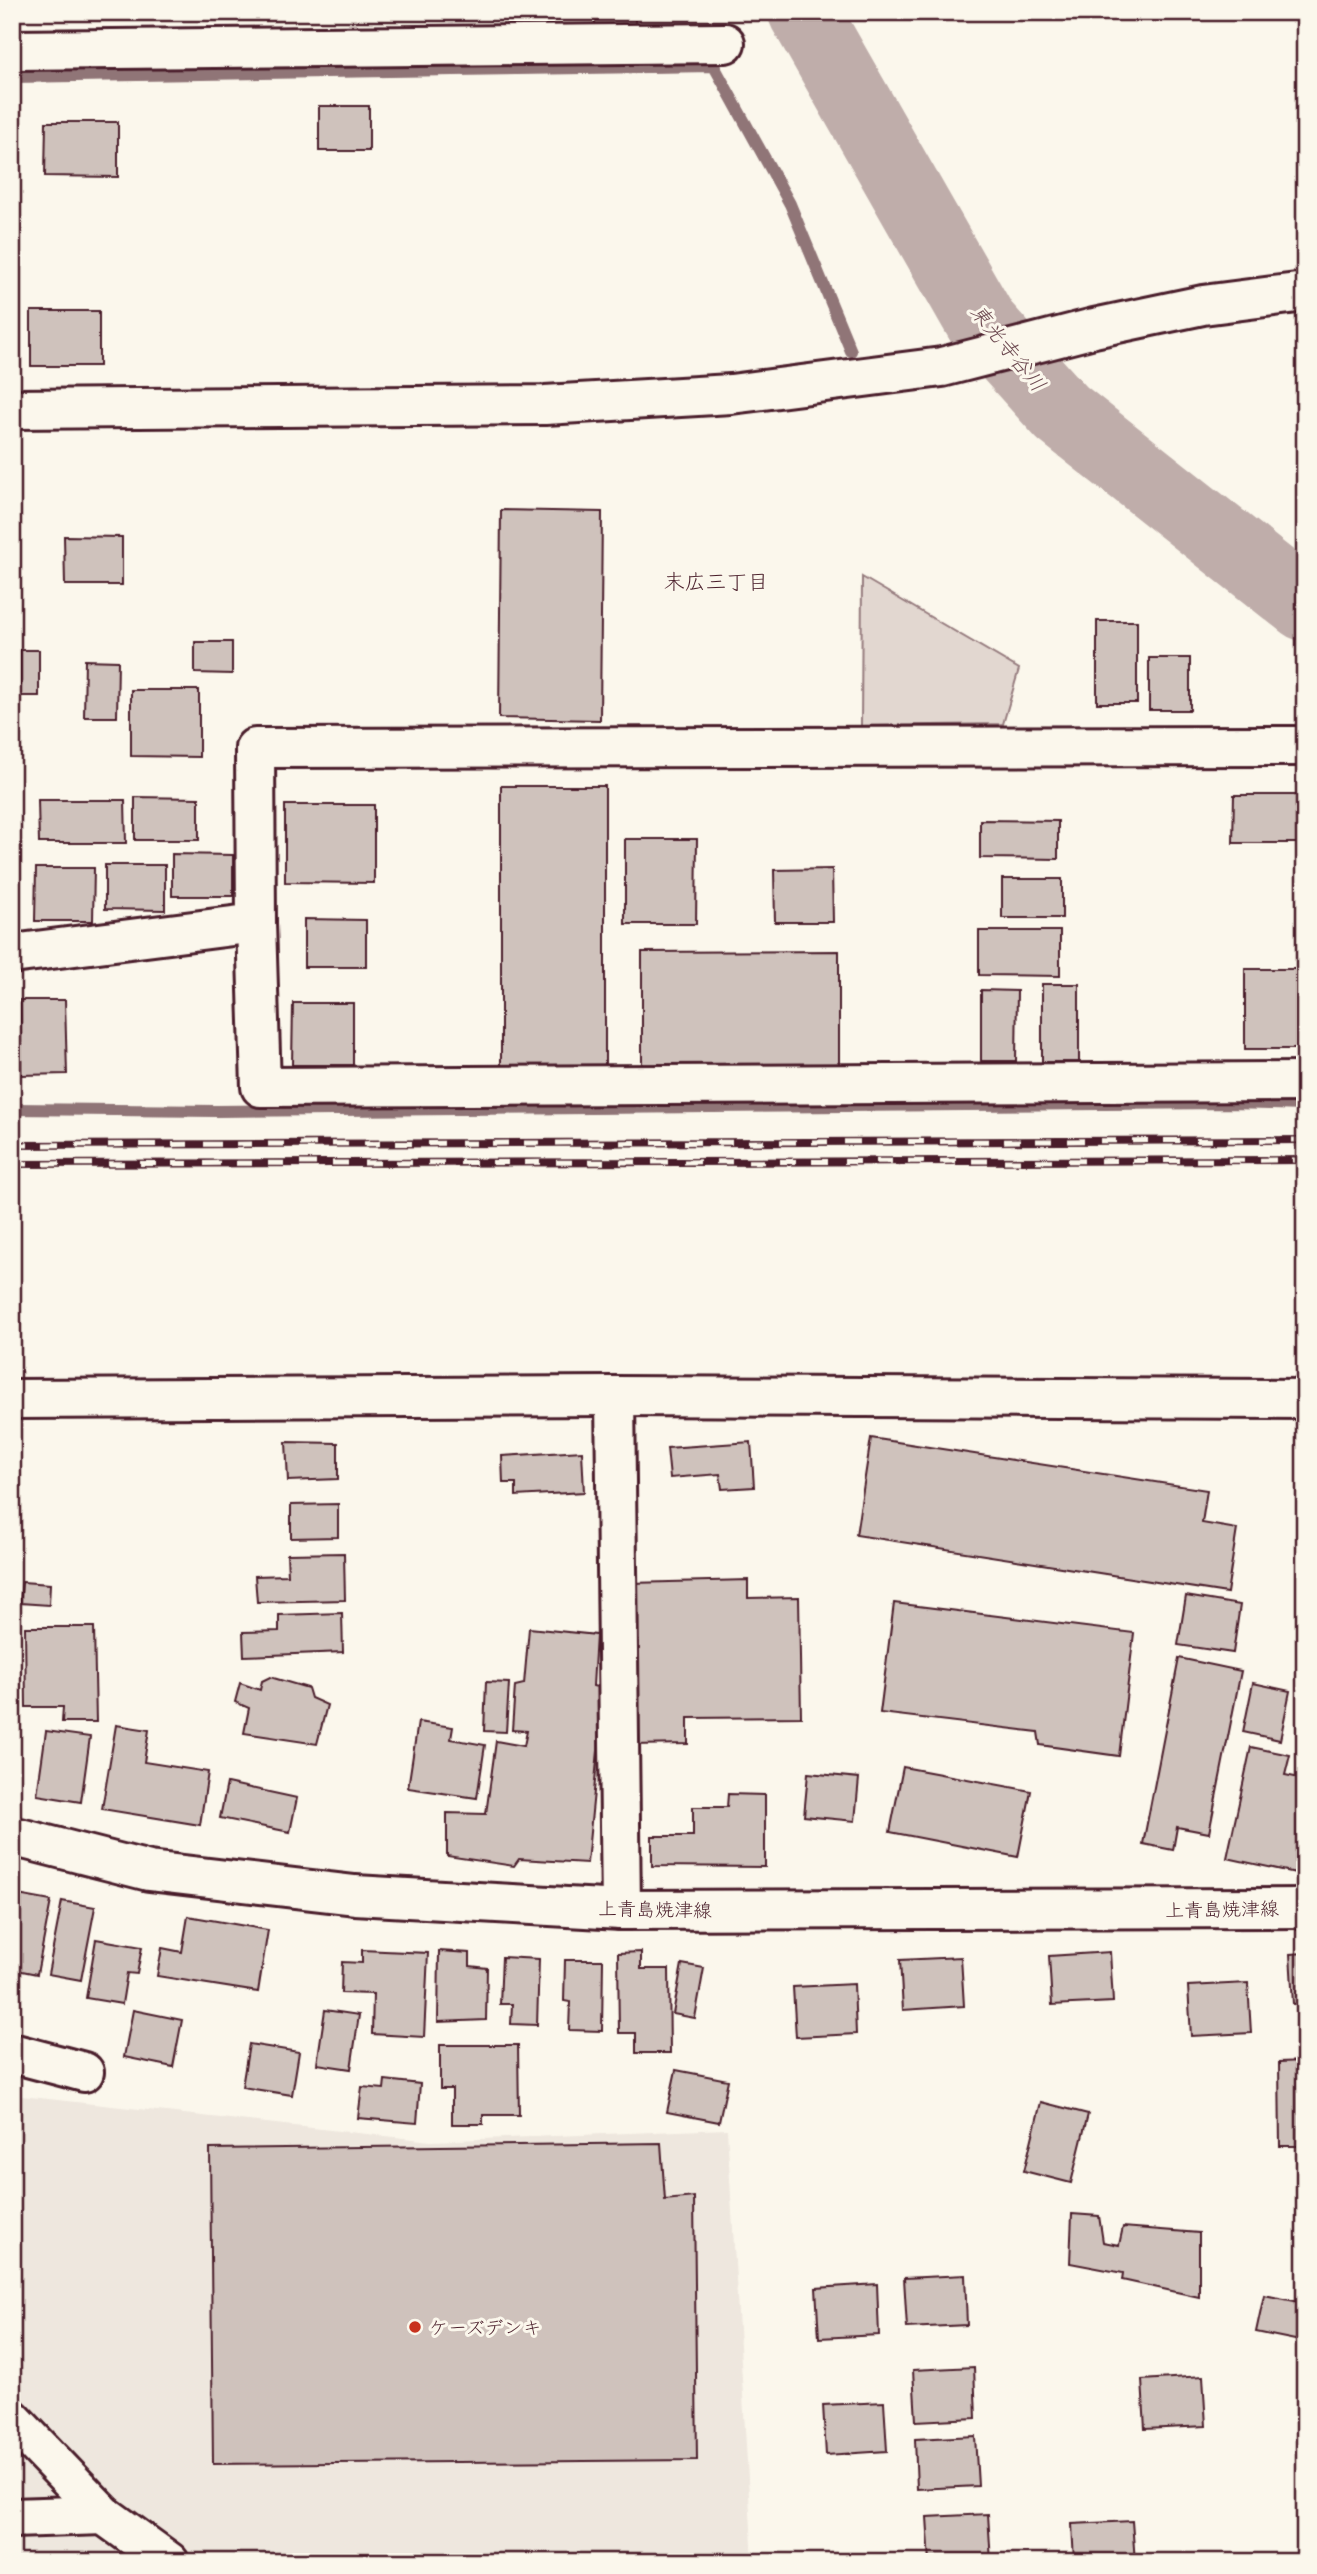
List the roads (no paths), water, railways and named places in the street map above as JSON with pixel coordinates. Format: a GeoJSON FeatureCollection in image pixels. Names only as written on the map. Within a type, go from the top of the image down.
{"type":"FeatureCollection","features":[{"type":"Feature","properties":{"kind":"street"},"geometry":{"type":"LineString","coordinates":[[12,50],[725,43]]}},
{"type":"Feature","properties":{"kind":"street"},"geometry":{"type":"LineString","coordinates":[[12,409],[545,405],[731,394],[942,367],[1094,328],[1203,305],[1305,292]]}},
{"type":"Feature","properties":{"kind":"street"},"geometry":{"type":"LineString","coordinates":[[1305,746],[255,748],[261,1087],[1305,1082]]}},
{"type":"Feature","properties":{"kind":"street"},"geometry":{"type":"LineString","coordinates":[[12,954],[256,923]]}},
{"type":"Feature","properties":{"kind":"street"},"geometry":{"type":"LineString","coordinates":[[12,1399],[615,1396],[1305,1399]]}},
{"type":"Feature","properties":{"kind":"street"},"geometry":{"type":"LineString","coordinates":[[615,1396],[621,1910]]}},
{"type":"Feature","properties":{"kind":"street","name":"上青島焼津線"},"geometry":{"type":"LineString","coordinates":[[12,1836],[149,1871],[355,1895],[621,1910],[1305,1908]]}},
{"type":"Feature","properties":{"kind":"street"},"geometry":{"type":"LineString","coordinates":[[12,2053],[84,2072]]}},
{"type":"Feature","properties":{"kind":"street"},"geometry":{"type":"LineString","coordinates":[[12,2419],[104,2515],[169,2562]]}},
{"type":"Feature","properties":{"kind":"street"},"geometry":{"type":"LineString","coordinates":[[12,2518],[104,2515]]}},
{"type":"Feature","properties":{"kind":"waterway","name":"東光寺谷川"},"geometry":{"type":"LineString","coordinates":[[804,12],[982,324],[1062,413],[1305,605]]}},
{"type":"Feature","properties":{"kind":"waterway"},"geometry":{"type":"LineString","coordinates":[[12,77],[714,66],[790,204],[851,351]]}},
{"type":"Feature","properties":{"kind":"waterway"},"geometry":{"type":"LineString","coordinates":[[12,1109],[216,1111],[1230,1103],[1305,1105]]}},
{"type":"Feature","properties":{"kind":"railway"},"geometry":{"type":"LineString","coordinates":[[12,1145],[1305,1140]]}},
{"type":"Feature","properties":{"kind":"railway"},"geometry":{"type":"LineString","coordinates":[[12,1164],[1305,1160]]}},
{"type":"Feature","properties":{"kind":"place","name":"ケーズデンキ"},"geometry":{"type":"Point","coordinates":[415,2327]}},
{"type":"Feature","properties":{"kind":"district","name":"末広三丁目"},"geometry":{"type":"Point","coordinates":[716,582]}}]}
